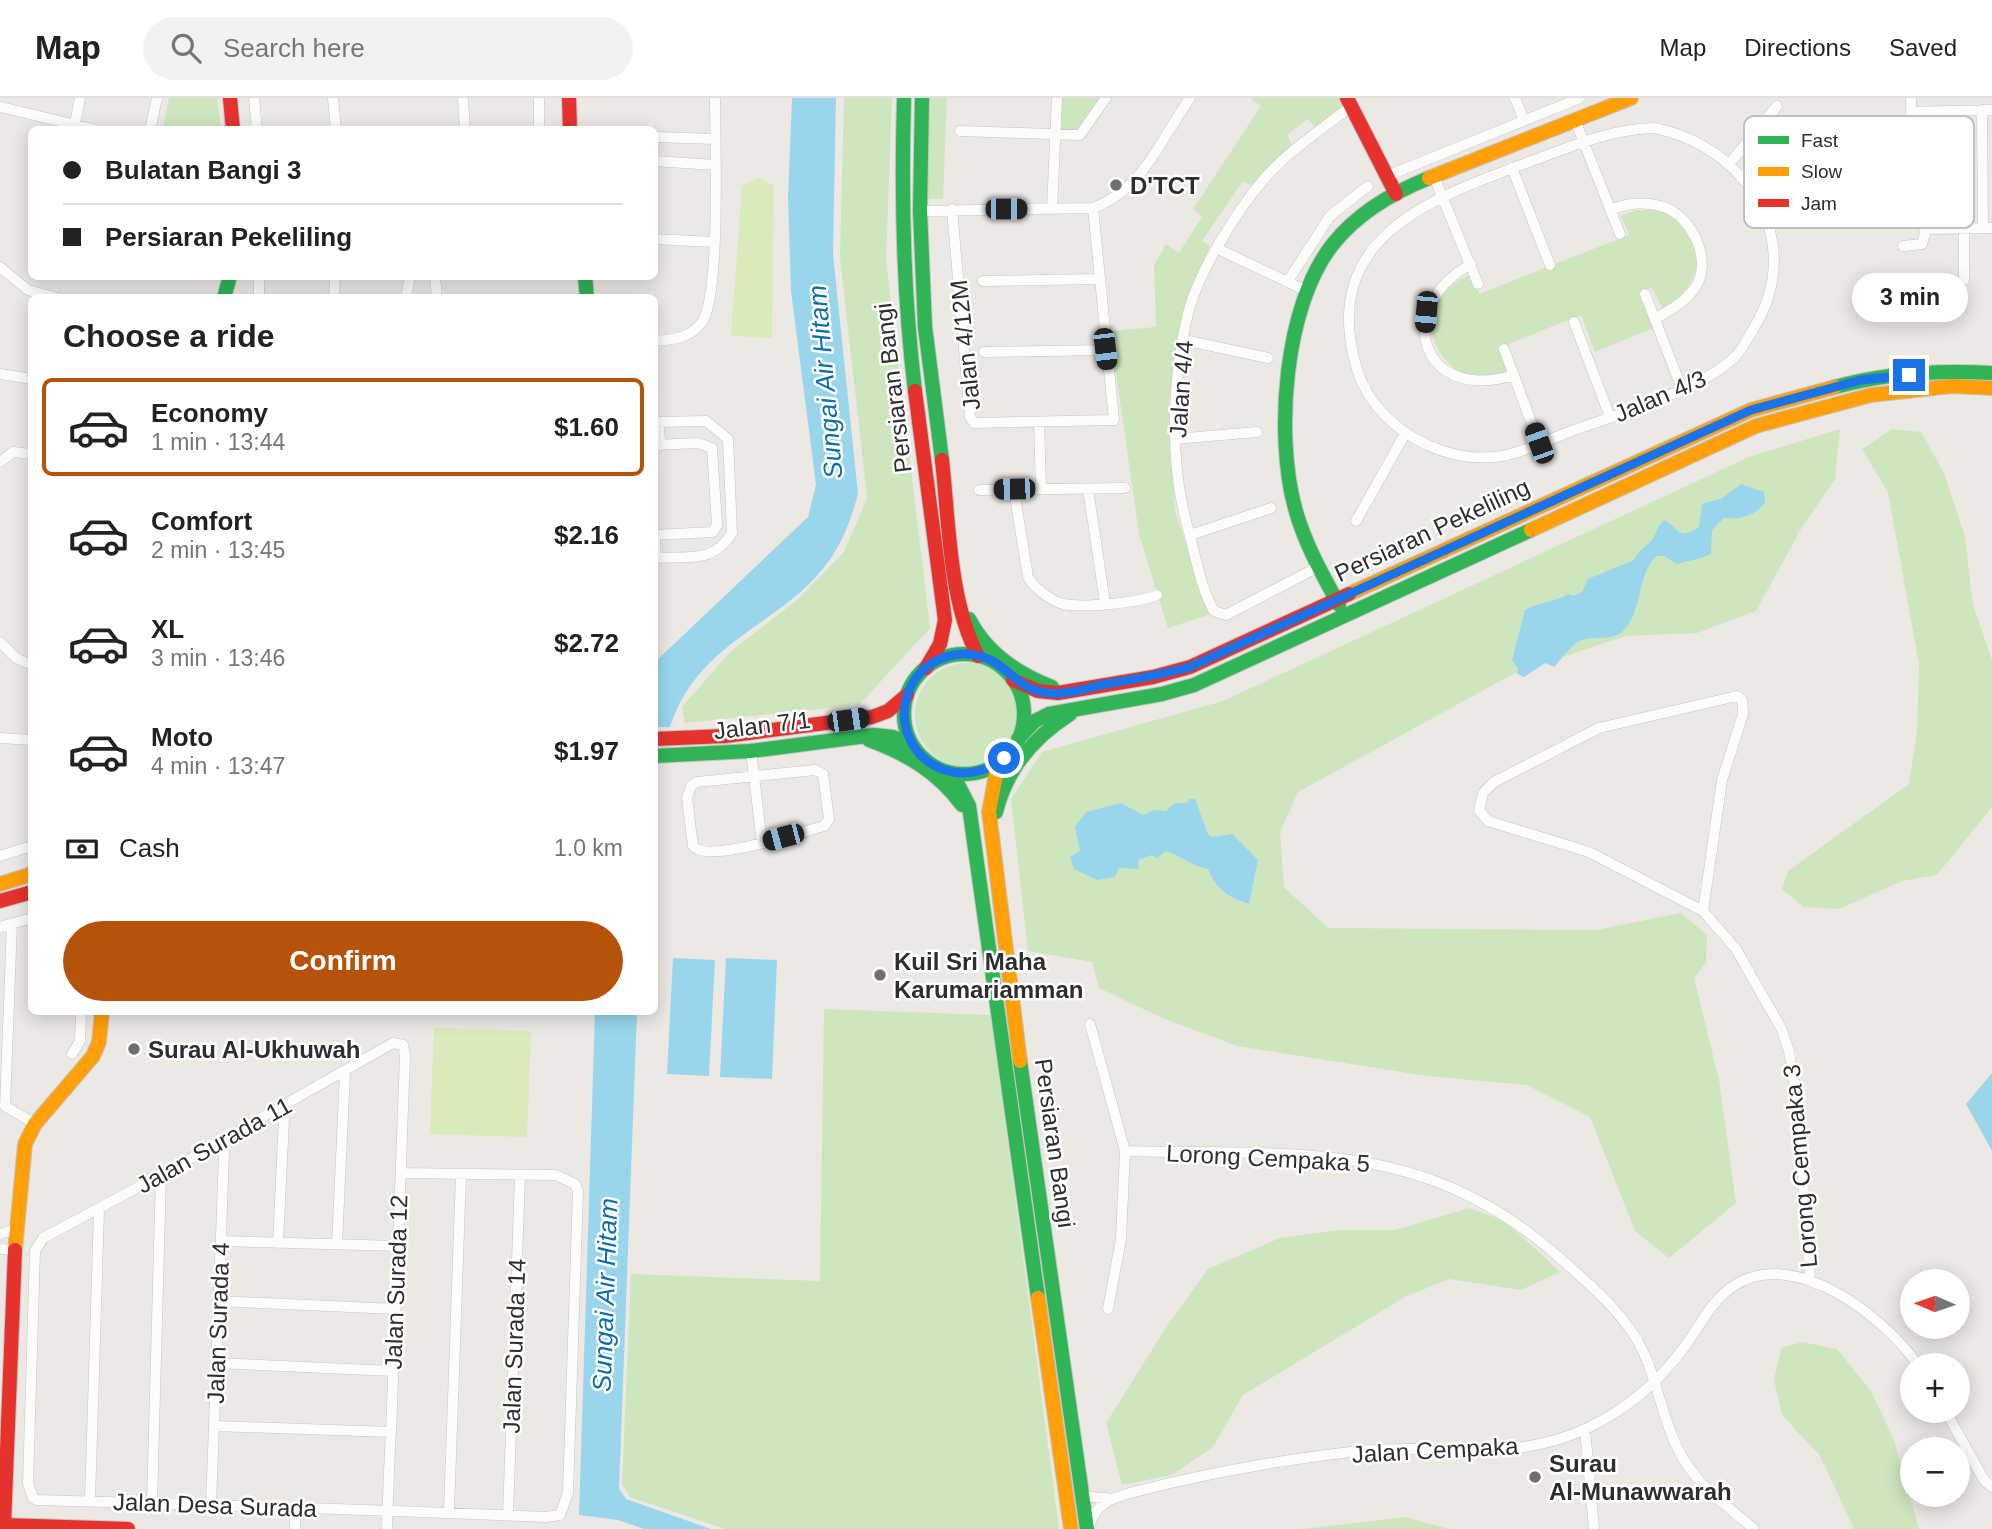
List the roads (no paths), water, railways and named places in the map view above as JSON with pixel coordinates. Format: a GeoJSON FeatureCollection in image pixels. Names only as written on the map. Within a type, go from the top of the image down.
{"type":"FeatureCollection","features":[{"type":"Feature","properties":{"kind":"main road"},"geometry":{"type":"LineString","coordinates":[[230,98],[233,126]]}},
{"type":"Feature","properties":{"kind":"main road"},"geometry":{"type":"LineString","coordinates":[[569,98],[570,126]]}},
{"type":"Feature","properties":{"kind":"main road","name":"Persiaran Bangi"},"geometry":{"type":"LineString","coordinates":[[904,98],[901,212],[906,318],[943,601],[944,632],[926,668]]}},
{"type":"Feature","properties":{"kind":"main road","name":"Persiaran Bangi"},"geometry":{"type":"LineString","coordinates":[[922,98],[920,211],[925,327],[957,581],[966,633],[978,656]]}},
{"type":"Feature","properties":{"kind":"main road"},"geometry":{"type":"LineString","coordinates":[[1345,615],[1318,567],[1295,509],[1284,466],[1281,425],[1286,377],[1307,291],[1326,253],[1336,241],[1396,194],[1631,98]]}},
{"type":"Feature","properties":{"kind":"main road"},"geometry":{"type":"LineString","coordinates":[[1348,103],[1396,194]]}},
{"type":"Feature","properties":{"kind":"main road","name":"Persiaran Pekeliling"},"geometry":{"type":"LineString","coordinates":[[1013,680],[1042,692],[1070,691],[1190,667],[1751,410],[1861,380],[1957,371],[1992,373]]}},
{"type":"Feature","properties":{"kind":"main road","name":"Persiaran Pekeliling"},"geometry":{"type":"LineString","coordinates":[[1018,739],[1044,716],[1162,694],[1194,685],[1756,426],[1871,395],[1952,386],[1992,388]]}},
{"type":"Feature","properties":{"kind":"main road"},"geometry":{"type":"LineString","coordinates":[[957,581],[971,625],[986,644],[1032,678],[1070,691]]}},
{"type":"Feature","properties":{"kind":"main road"},"geometry":{"type":"LineString","coordinates":[[848,720],[884,703],[907,681],[930,647],[943,601]]}},
{"type":"Feature","properties":{"kind":"main road"},"geometry":{"type":"LineString","coordinates":[[956,654],[978,656],[995,663],[1013,680],[1023,709],[1018,739],[998,763],[973,773],[952,773],[930,764],[914,747],[905,725],[908,694],[926,668],[956,654]]}},
{"type":"Feature","properties":{"kind":"main road","name":"Jalan 7/1"},"geometry":{"type":"LineString","coordinates":[[658,739],[725,736],[882,714],[908,694]]}},
{"type":"Feature","properties":{"kind":"main road"},"geometry":{"type":"LineString","coordinates":[[992,838],[1000,795],[1012,773],[1051,726],[1081,709]]}},
{"type":"Feature","properties":{"kind":"main road"},"geometry":{"type":"LineString","coordinates":[[854,736],[895,750],[924,766],[950,788],[971,819]]}},
{"type":"Feature","properties":{"kind":"main road","name":"Jalan 7/1"},"geometry":{"type":"LineString","coordinates":[[658,756],[751,751],[854,736],[888,736],[914,747]]}},
{"type":"Feature","properties":{"kind":"main road","name":"Persiaran Bangi"},"geometry":{"type":"LineString","coordinates":[[998,763],[990,799],[1002,934],[1088,1529]]}},
{"type":"Feature","properties":{"kind":"main road","name":"Persiaran Bangi"},"geometry":{"type":"LineString","coordinates":[[952,773],[965,794],[971,819],[1071,1529]]}},
{"type":"Feature","properties":{"kind":"main road"},"geometry":{"type":"LineString","coordinates":[[0,884],[28,875]]}},
{"type":"Feature","properties":{"kind":"main road"},"geometry":{"type":"LineString","coordinates":[[0,901],[28,892]]}},
{"type":"Feature","properties":{"kind":"main road"},"geometry":{"type":"LineString","coordinates":[[102,1015],[99,1042],[93,1056],[35,1124],[25,1144],[21,1164],[16,1229],[7,1249],[4,1527],[128,1529]]}},
{"type":"Feature","properties":{"kind":"street"},"geometry":{"type":"LineString","coordinates":[[74,126],[80,98]]}},
{"type":"Feature","properties":{"kind":"street"},"geometry":{"type":"LineString","coordinates":[[151,126],[157,98]]}},
{"type":"Feature","properties":{"kind":"street"},"geometry":{"type":"LineString","coordinates":[[254,98],[257,126]]}},
{"type":"Feature","properties":{"kind":"street"},"geometry":{"type":"LineString","coordinates":[[333,98],[336,126]]}},
{"type":"Feature","properties":{"kind":"street"},"geometry":{"type":"LineString","coordinates":[[463,98],[465,126]]}},
{"type":"Feature","properties":{"kind":"street"},"geometry":{"type":"LineString","coordinates":[[539,98],[539,126]]}},
{"type":"Feature","properties":{"kind":"street"},"geometry":{"type":"LineString","coordinates":[[658,341],[678,339],[693,332],[703,322],[711,295],[715,98]]}},
{"type":"Feature","properties":{"kind":"street"},"geometry":{"type":"LineString","coordinates":[[1052,209],[1057,98]]}},
{"type":"Feature","properties":{"kind":"street"},"geometry":{"type":"LineString","coordinates":[[960,131],[1055,136],[1082,134],[1106,98]]}},
{"type":"Feature","properties":{"kind":"street"},"geometry":{"type":"LineString","coordinates":[[920,211],[1093,208],[1116,198],[1135,183],[1190,98]]}},
{"type":"Feature","properties":{"kind":"street"},"geometry":{"type":"LineString","coordinates":[[1515,98],[1524,120]]}},
{"type":"Feature","properties":{"kind":"street"},"geometry":{"type":"LineString","coordinates":[[1387,176],[1580,98]]}},
{"type":"Feature","properties":{"kind":"street"},"geometry":{"type":"LineString","coordinates":[[1911,98],[1911,116]]}},
{"type":"Feature","properties":{"kind":"street","name":"Jalan 4/4"},"geometry":{"type":"LineString","coordinates":[[1318,567],[1222,615],[1212,608],[1180,497],[1175,439],[1176,391],[1184,340],[1197,290],[1218,249],[1264,179],[1348,103]]}},
{"type":"Feature","properties":{"kind":"street"},"geometry":{"type":"LineString","coordinates":[[1,106],[71,126]]}},
{"type":"Feature","properties":{"kind":"street"},"geometry":{"type":"LineString","coordinates":[[1769,116],[1777,106]]}},
{"type":"Feature","properties":{"kind":"street"},"geometry":{"type":"LineString","coordinates":[[1903,246],[1922,244],[1926,229],[1988,228],[1987,110],[1911,112]]}},
{"type":"Feature","properties":{"kind":"street"},"geometry":{"type":"LineString","coordinates":[[1964,111],[1964,116]]}},
{"type":"Feature","properties":{"kind":"street"},"geometry":{"type":"LineString","coordinates":[[1575,120],[1620,234]]}},
{"type":"Feature","properties":{"kind":"street","name":"Jalan 4/3"},"geometry":{"type":"LineString","coordinates":[[1744,180],[1730,163],[1692,138],[1654,128],[1628,129],[1584,142],[1442,196],[1407,215],[1377,241],[1366,258],[1352,297],[1349,332],[1361,382],[1378,407],[1405,434],[1452,454],[1499,457],[1611,417],[1713,374],[1737,355],[1768,305],[1774,255],[1769,228]]}},
{"type":"Feature","properties":{"kind":"street"},"geometry":{"type":"LineString","coordinates":[[658,137],[715,139]]}},
{"type":"Feature","properties":{"kind":"street"},"geometry":{"type":"LineString","coordinates":[[1730,163],[1744,146]]}},
{"type":"Feature","properties":{"kind":"street"},"geometry":{"type":"LineString","coordinates":[[658,161],[715,165]]}},
{"type":"Feature","properties":{"kind":"street"},"geometry":{"type":"LineString","coordinates":[[1512,168],[1550,265]]}},
{"type":"Feature","properties":{"kind":"street"},"geometry":{"type":"LineString","coordinates":[[1434,177],[1478,284]]}},
{"type":"Feature","properties":{"kind":"street"},"geometry":{"type":"LineString","coordinates":[[1288,281],[1331,216],[1367,186]]}},
{"type":"Feature","properties":{"kind":"street"},"geometry":{"type":"LineString","coordinates":[[1611,209],[1646,202],[1664,207],[1683,220],[1698,245],[1702,266],[1694,290],[1679,304],[1655,319]]}},
{"type":"Feature","properties":{"kind":"street"},"geometry":{"type":"LineString","coordinates":[[984,352],[1105,349],[1093,208]]}},
{"type":"Feature","properties":{"kind":"street","name":"Jalan 4/12M"},"geometry":{"type":"LineString","coordinates":[[952,209],[970,417],[974,423],[1114,420],[1105,349]]}},
{"type":"Feature","properties":{"kind":"street"},"geometry":{"type":"LineString","coordinates":[[1870,282],[1954,284],[1964,280],[1965,228]]}},
{"type":"Feature","properties":{"kind":"street"},"geometry":{"type":"LineString","coordinates":[[658,239],[713,242]]}},
{"type":"Feature","properties":{"kind":"street"},"geometry":{"type":"LineString","coordinates":[[1218,249],[1307,291]]}},
{"type":"Feature","properties":{"kind":"street"},"geometry":{"type":"LineString","coordinates":[[1471,264],[1444,282],[1433,295],[1426,312],[1428,346],[1437,363],[1449,375],[1464,381],[1494,381],[1514,375]]}},
{"type":"Feature","properties":{"kind":"street"},"geometry":{"type":"LineString","coordinates":[[0,268],[28,290],[43,294]]}},
{"type":"Feature","properties":{"kind":"street"},"geometry":{"type":"LineString","coordinates":[[984,281],[1098,279]]}},
{"type":"Feature","properties":{"kind":"street"},"geometry":{"type":"LineString","coordinates":[[1645,295],[1682,388]]}},
{"type":"Feature","properties":{"kind":"street"},"geometry":{"type":"LineString","coordinates":[[1574,322],[1611,417]]}},
{"type":"Feature","properties":{"kind":"street"},"geometry":{"type":"LineString","coordinates":[[1184,340],[1268,358]]}},
{"type":"Feature","properties":{"kind":"street"},"geometry":{"type":"LineString","coordinates":[[1504,349],[1539,443]]}},
{"type":"Feature","properties":{"kind":"street"},"geometry":{"type":"LineString","coordinates":[[0,374],[28,378]]}},
{"type":"Feature","properties":{"kind":"street"},"geometry":{"type":"LineString","coordinates":[[658,422],[706,421],[728,439],[732,533],[714,555],[658,558]]}},
{"type":"Feature","properties":{"kind":"street"},"geometry":{"type":"LineString","coordinates":[[1039,422],[1041,489]]}},
{"type":"Feature","properties":{"kind":"street"},"geometry":{"type":"LineString","coordinates":[[1175,439],[1257,432]]}},
{"type":"Feature","properties":{"kind":"street"},"geometry":{"type":"LineString","coordinates":[[1356,521],[1405,434]]}},
{"type":"Feature","properties":{"kind":"street"},"geometry":{"type":"LineString","coordinates":[[658,445],[698,443],[712,448],[717,525],[713,532],[658,535]]}},
{"type":"Feature","properties":{"kind":"street"},"geometry":{"type":"LineString","coordinates":[[0,462],[13,452],[28,454]]}},
{"type":"Feature","properties":{"kind":"street"},"geometry":{"type":"LineString","coordinates":[[979,490],[1125,488]]}},
{"type":"Feature","properties":{"kind":"street"},"geometry":{"type":"LineString","coordinates":[[1014,489],[1031,582],[1060,603],[1139,601],[1157,595]]}},
{"type":"Feature","properties":{"kind":"street"},"geometry":{"type":"LineString","coordinates":[[1088,489],[1105,603]]}},
{"type":"Feature","properties":{"kind":"street"},"geometry":{"type":"LineString","coordinates":[[1190,535],[1271,508]]}},
{"type":"Feature","properties":{"kind":"street"},"geometry":{"type":"LineString","coordinates":[[0,642],[16,658],[28,663]]}},
{"type":"Feature","properties":{"kind":"street","name":"Lorong Cempaka 3"},"geometry":{"type":"LineString","coordinates":[[1703,911],[1722,780],[1743,714],[1742,699],[1737,696],[1599,729],[1494,782],[1483,793],[1479,810],[1488,821],[1589,852],[1703,911],[1736,949],[1781,1028],[1789,1051],[1798,1107],[1810,1280]]}},
{"type":"Feature","properties":{"kind":"street"},"geometry":{"type":"LineString","coordinates":[[0,738],[28,740]]}},
{"type":"Feature","properties":{"kind":"street"},"geometry":{"type":"LineString","coordinates":[[751,751],[762,843]]}},
{"type":"Feature","properties":{"kind":"street"},"geometry":{"type":"LineString","coordinates":[[820,771],[829,819],[824,826],[732,850],[696,850],[691,840],[687,798],[691,786],[696,782],[753,776],[820,771]]}},
{"type":"Feature","properties":{"kind":"street"},"geometry":{"type":"LineString","coordinates":[[0,856],[28,847]]}},
{"type":"Feature","properties":{"kind":"street"},"geometry":{"type":"LineString","coordinates":[[0,927],[28,919]]}},
{"type":"Feature","properties":{"kind":"street"},"geometry":{"type":"LineString","coordinates":[[12,924],[2,1106],[35,1124]]}},
{"type":"Feature","properties":{"kind":"street"},"geometry":{"type":"LineString","coordinates":[[72,1054],[80,1041],[81,1015]]}},
{"type":"Feature","properties":{"kind":"street"},"geometry":{"type":"LineString","coordinates":[[1090,1024],[1125,1151],[1121,1239],[1108,1309]]}},
{"type":"Feature","properties":{"kind":"street","name":"Jalan Surada 11"},"geometry":{"type":"LineString","coordinates":[[37,1500],[30,1495],[28,1484],[36,1246],[43,1238],[218,1144],[393,1043]]}},
{"type":"Feature","properties":{"kind":"street","name":"Jalan Surada 12"},"geometry":{"type":"LineString","coordinates":[[387,1529],[405,1050],[403,1045],[393,1043]]}},
{"type":"Feature","properties":{"kind":"street"},"geometry":{"type":"LineString","coordinates":[[337,1244],[345,1072]]}},
{"type":"Feature","properties":{"kind":"street"},"geometry":{"type":"LineString","coordinates":[[278,1109],[284,1119],[278,1242]]}},
{"type":"Feature","properties":{"kind":"street","name":"Jalan Surada 4"},"geometry":{"type":"LineString","coordinates":[[211,1505],[224,1153],[218,1144]]}},
{"type":"Feature","properties":{"kind":"street","name":"Lorong Cempaka 5"},"geometry":{"type":"LineString","coordinates":[[1125,1151],[1359,1159],[1420,1174],[1451,1185],[1505,1214],[1580,1275],[1625,1323],[1647,1361],[1669,1430],[1685,1463],[1696,1479],[1754,1529]]}},
{"type":"Feature","properties":{"kind":"street"},"geometry":{"type":"LineString","coordinates":[[401,1172],[520,1176]]}},
{"type":"Feature","properties":{"kind":"street"},"geometry":{"type":"LineString","coordinates":[[152,1503],[161,1175]]}},
{"type":"Feature","properties":{"kind":"street"},"geometry":{"type":"LineString","coordinates":[[449,1512],[461,1175]]}},
{"type":"Feature","properties":{"kind":"street","name":"Jalan Desa Surada"},"geometry":{"type":"LineString","coordinates":[[37,1500],[545,1517],[559,1514],[568,1493],[578,1191],[575,1184],[564,1177],[520,1176]]}},
{"type":"Feature","properties":{"kind":"street","name":"Jalan Surada 14"},"geometry":{"type":"LineString","coordinates":[[508,1516],[520,1176]]}},
{"type":"Feature","properties":{"kind":"street"},"geometry":{"type":"LineString","coordinates":[[90,1501],[99,1210]]}},
{"type":"Feature","properties":{"kind":"street"},"geometry":{"type":"LineString","coordinates":[[0,1234],[16,1229]]}},
{"type":"Feature","properties":{"kind":"street"},"geometry":{"type":"LineString","coordinates":[[221,1241],[398,1247]]}},
{"type":"Feature","properties":{"kind":"street","name":"Jalan Cempaka"},"geometry":{"type":"LineString","coordinates":[[1083,1496],[1112,1499],[1238,1468],[1360,1451],[1522,1447],[1585,1429],[1655,1384],[1719,1298],[1735,1285],[1771,1274],[1810,1280],[1874,1318],[1892,1333],[1908,1353]]}},
{"type":"Feature","properties":{"kind":"street"},"geometry":{"type":"LineString","coordinates":[[218,1301],[395,1309]]}},
{"type":"Feature","properties":{"kind":"street"},"geometry":{"type":"LineString","coordinates":[[216,1363],[393,1371]]}},
{"type":"Feature","properties":{"kind":"street"},"geometry":{"type":"LineString","coordinates":[[1952,1423],[1984,1480],[1992,1487]]}},
{"type":"Feature","properties":{"kind":"street"},"geometry":{"type":"LineString","coordinates":[[214,1426],[391,1432]]}},
{"type":"Feature","properties":{"kind":"street"},"geometry":{"type":"LineString","coordinates":[[1585,1429],[1594,1529]]}},
{"type":"Feature","properties":{"kind":"street"},"geometry":{"type":"LineString","coordinates":[[1088,1529],[1094,1513],[1112,1499]]}},
{"type":"Feature","properties":{"kind":"street"},"geometry":{"type":"LineString","coordinates":[[295,1508],[295,1529]]}},
{"type":"Feature","properties":{"kind":"water","name":"Sungai Air Hitam"},"geometry":{"type":"Polygon","coordinates":[[[792,98],[836,98],[833,254],[858,494],[840,543],[812,581],[722,652],[701,672],[683,697],[670,727],[658,727],[658,659],[808,517],[816,485],[791,291],[788,198],[792,98]]]}},
{"type":"Feature","properties":{"kind":"water"},"geometry":{"type":"Polygon","coordinates":[[[1741,484],[1764,492],[1765,503],[1746,516],[1724,518],[1712,530],[1711,554],[1703,558],[1677,564],[1664,556],[1657,556],[1646,572],[1630,622],[1620,634],[1578,642],[1554,667],[1545,663],[1524,677],[1517,674],[1518,669],[1512,660],[1525,610],[1582,592],[1588,579],[1634,560],[1664,520],[1683,533],[1699,527],[1702,504],[1722,498],[1741,484]]]}},
{"type":"Feature","properties":{"kind":"water"},"geometry":{"type":"Polygon","coordinates":[[[1190,799],[1195,799],[1208,834],[1212,837],[1232,834],[1258,860],[1249,904],[1224,892],[1208,869],[1166,851],[1157,858],[1152,855],[1138,860],[1139,869],[1119,868],[1115,877],[1097,880],[1074,869],[1070,857],[1080,851],[1075,827],[1086,812],[1121,803],[1143,815],[1154,810],[1166,811],[1175,803],[1187,803],[1190,799]]]}},
{"type":"Feature","properties":{"kind":"water"},"geometry":{"type":"Polygon","coordinates":[[[673,958],[715,960],[709,1076],[667,1074],[673,958]]]}},
{"type":"Feature","properties":{"kind":"water"},"geometry":{"type":"Polygon","coordinates":[[[726,958],[777,960],[772,1079],[720,1077],[726,958]]]}},
{"type":"Feature","properties":{"kind":"water","name":"Sungai Air Hitam"},"geometry":{"type":"Polygon","coordinates":[[[595,1015],[637,1015],[619,1489],[626,1499],[711,1529],[644,1529],[618,1520],[579,1515],[595,1015]]]}},
{"type":"Feature","properties":{"kind":"water"},"geometry":{"type":"Polygon","coordinates":[[[1992,1073],[1992,1151],[1966,1104],[1992,1073]]]}},
{"type":"Feature","properties":{"kind":"place","name":"D'TCT"},"geometry":{"type":"Point","coordinates":[1116,185]}},
{"type":"Feature","properties":{"kind":"place","name":"Kuil Sri Maha Karumariamman"},"geometry":{"type":"Point","coordinates":[880,975]}},
{"type":"Feature","properties":{"kind":"place","name":"Surau Al-Ukhuwah"},"geometry":{"type":"Point","coordinates":[134,1049]}},
{"type":"Feature","properties":{"kind":"place","name":"Surau Al-Munawwarah"},"geometry":{"type":"Point","coordinates":[1535,1477]}}]}
